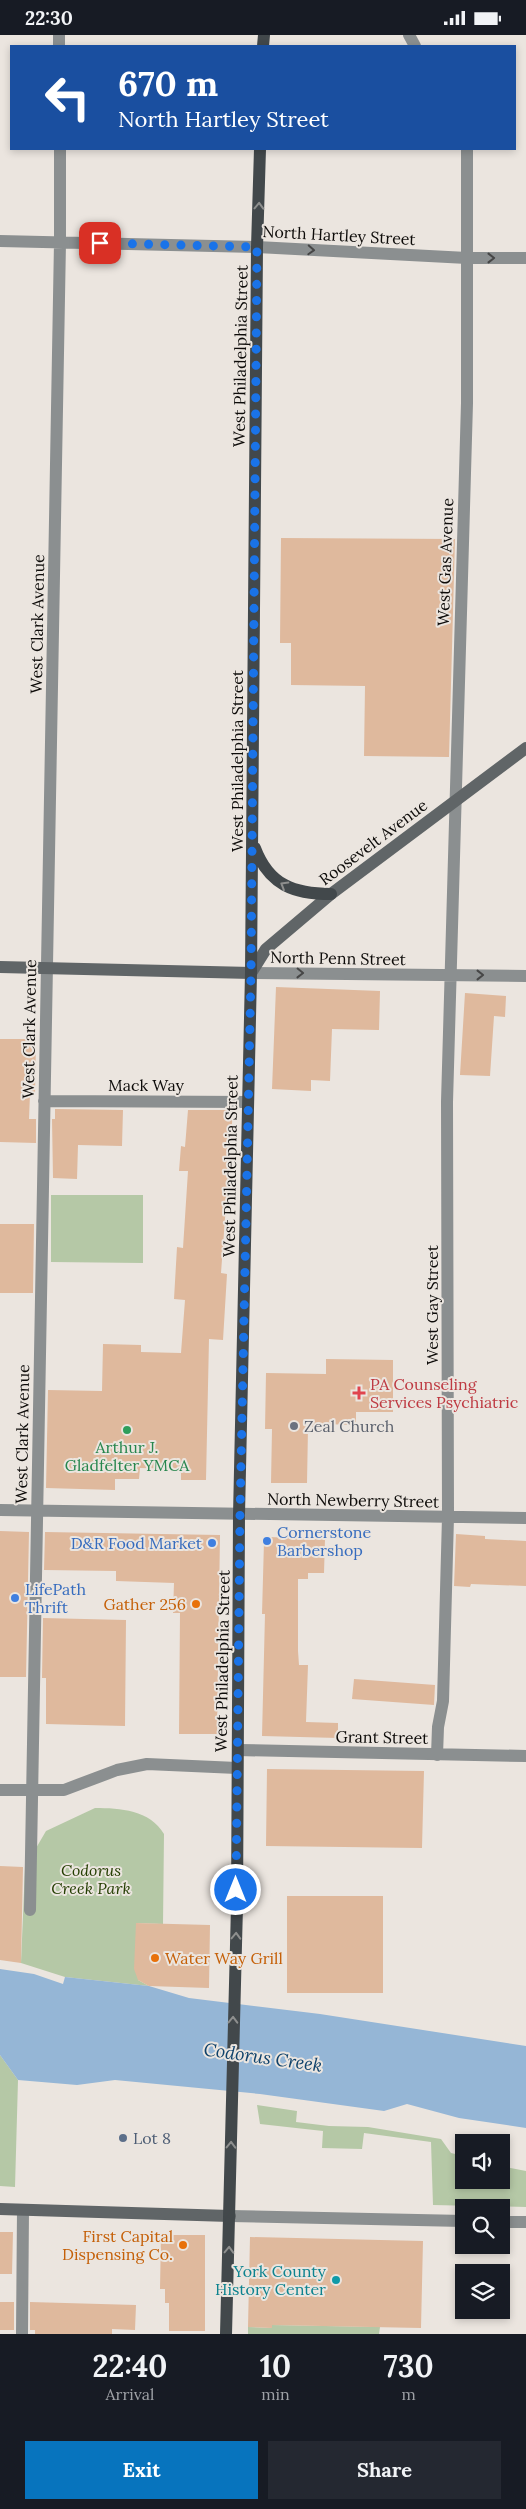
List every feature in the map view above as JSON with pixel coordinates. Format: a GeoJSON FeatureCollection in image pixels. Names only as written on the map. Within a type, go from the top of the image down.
{"type":"FeatureCollection","features":[{"type":"Feature","properties":{"kind":"main road","name":"West Philadelphia Street"},"geometry":{"type":"LineString","coordinates":[[226,2334],[230,2216],[240,1515],[251,973],[257,247],[260,150]]}},
{"type":"Feature","properties":{"kind":"main road","name":"Roosevelt Avenue"},"geometry":{"type":"LineString","coordinates":[[251,973],[266,949],[331,894],[526,748]]}},
{"type":"Feature","properties":{"kind":"main road"},"geometry":{"type":"LineString","coordinates":[[252,841],[260,863],[278,882],[293,890],[312,894],[331,894]]}},
{"type":"Feature","properties":{"kind":"main road","name":"North Penn Street"},"geometry":{"type":"LineString","coordinates":[[0,967],[251,973]]}},
{"type":"Feature","properties":{"kind":"main road"},"geometry":{"type":"LineString","coordinates":[[0,2209],[230,2216]]}},
{"type":"Feature","properties":{"kind":"street","name":"West Clark Avenue"},"geometry":{"type":"LineString","coordinates":[[30,1910],[34,1790],[60,150]]}},
{"type":"Feature","properties":{"kind":"street","name":"West Gas Avenue"},"geometry":{"type":"LineString","coordinates":[[452,975],[460,560],[467,403],[467,150]]}},
{"type":"Feature","properties":{"kind":"street","name":"North Hartley Street"},"geometry":{"type":"LineString","coordinates":[[0,241],[257,247],[467,258],[526,259]]}},
{"type":"Feature","properties":{"kind":"street","name":"North Penn Street"},"geometry":{"type":"LineString","coordinates":[[251,973],[526,976]]}},
{"type":"Feature","properties":{"kind":"street","name":"West Gay Street"},"geometry":{"type":"LineString","coordinates":[[437,1755],[438,1727],[443,1701],[448,1517],[446,1102],[452,975]]}},
{"type":"Feature","properties":{"kind":"street","name":"Mack Way"},"geometry":{"type":"LineString","coordinates":[[44,1101],[248,1102]]}},
{"type":"Feature","properties":{"kind":"street","name":"North Newberry Street"},"geometry":{"type":"LineString","coordinates":[[0,1510],[526,1518]]}},
{"type":"Feature","properties":{"kind":"street","name":"Grant Street"},"geometry":{"type":"LineString","coordinates":[[238,1750],[526,1756]]}},
{"type":"Feature","properties":{"kind":"street"},"geometry":{"type":"LineString","coordinates":[[0,1790],[64,1790],[124,1768],[147,1764],[237,1768]]}},
{"type":"Feature","properties":{"kind":"street"},"geometry":{"type":"LineString","coordinates":[[22,2334],[23,2210]]}},
{"type":"Feature","properties":{"kind":"street"},"geometry":{"type":"LineString","coordinates":[[230,2216],[455,2221]]}},
{"type":"Feature","properties":{"kind":"street"},"geometry":{"type":"LineString","coordinates":[[510,2222],[526,2222]]}},
{"type":"Feature","properties":{"kind":"green space"},"geometry":{"type":"Polygon","coordinates":[[[51,1195],[143,1195],[143,1263],[51,1262],[51,1195]]]}},
{"type":"Feature","properties":{"kind":"green space","name":"Codorus Creek Park"},"geometry":{"type":"Polygon","coordinates":[[[95,1808],[124,1810],[143,1815],[158,1826],[164,1834],[163,1924],[136,1923],[138,1980],[149,1986],[65,1977],[21,1963],[25,1867],[46,1831],[95,1808]]]}},
{"type":"Feature","properties":{"kind":"green space"},"geometry":{"type":"Polygon","coordinates":[[[0,2055],[18,2080],[15,2187],[0,2186],[0,2055]]]}},
{"type":"Feature","properties":{"kind":"green space"},"geometry":{"type":"Polygon","coordinates":[[[257,2105],[297,2111],[296,2122],[329,2126],[368,2127],[441,2139],[451,2153],[455,2154],[455,2189],[510,2189],[510,2168],[526,2171],[526,2207],[510,2207],[510,2199],[455,2199],[455,2205],[433,2205],[431,2142],[364,2133],[362,2149],[322,2148],[323,2131],[260,2124],[257,2105]]]}},
{"type":"Feature","properties":{"kind":"green space"},"geometry":{"type":"Polygon","coordinates":[[[272,2325],[380,2327],[379,2334],[248,2334],[248,2327],[272,2328],[272,2325]]]}},
{"type":"Feature","properties":{"kind":"water","name":"Codorus Creek"},"geometry":{"type":"Polygon","coordinates":[[[0,1969],[34,1974],[63,1984],[65,1977],[149,1986],[189,1998],[320,2014],[526,2046],[526,2128],[459,2118],[407,2104],[384,2111],[260,2094],[115,2080],[77,2085],[18,2080],[0,2055],[0,1969]]]}},
{"type":"Feature","properties":{"kind":"building"},"geometry":{"type":"Polygon","coordinates":[[[281,538],[455,539],[449,757],[364,756],[365,686],[291,685],[291,643],[280,643],[281,538]]]}},
{"type":"Feature","properties":{"kind":"building"},"geometry":{"type":"Polygon","coordinates":[[[276,987],[380,991],[379,1030],[332,1029],[330,1081],[311,1080],[311,1091],[272,1089],[276,987]]]}},
{"type":"Feature","properties":{"kind":"building"},"geometry":{"type":"Polygon","coordinates":[[[465,993],[506,996],[505,1017],[494,1016],[490,1076],[460,1075],[465,993]]]}},
{"type":"Feature","properties":{"kind":"building"},"geometry":{"type":"Polygon","coordinates":[[[0,1039],[36,1039],[35,1094],[30,1094],[29,1119],[36,1119],[36,1143],[0,1142],[0,1039]]]}},
{"type":"Feature","properties":{"kind":"building"},"geometry":{"type":"Polygon","coordinates":[[[55,1109],[123,1110],[122,1146],[78,1145],[77,1179],[53,1178],[52,1119],[55,1119],[55,1109]]]}},
{"type":"Feature","properties":{"kind":"building","name":"Arthur J. Gladfelter YMCA"},"geometry":{"type":"Polygon","coordinates":[[[188,1110],[233,1110],[221,1273],[227,1274],[223,1340],[209,1339],[206,1480],[181,1480],[181,1469],[140,1468],[139,1479],[115,1479],[115,1490],[46,1488],[48,1390],[102,1391],[103,1344],[141,1345],[141,1352],[181,1353],[185,1300],[174,1299],[177,1247],[183,1248],[188,1171],[179,1171],[181,1146],[185,1147],[188,1110]]]}},
{"type":"Feature","properties":{"kind":"building"},"geometry":{"type":"Polygon","coordinates":[[[0,1224],[34,1224],[33,1293],[0,1293],[0,1224]]]}},
{"type":"Feature","properties":{"kind":"building"},"geometry":{"type":"Polygon","coordinates":[[[326,1359],[393,1360],[393,1412],[356,1412],[356,1425],[322,1424],[322,1429],[308,1428],[307,1483],[271,1483],[272,1429],[265,1429],[266,1373],[326,1374],[326,1359]]]}},
{"type":"Feature","properties":{"kind":"building"},"geometry":{"type":"Polygon","coordinates":[[[0,1531],[29,1532],[26,1677],[0,1677],[0,1531]]]}},
{"type":"Feature","properties":{"kind":"building"},"geometry":{"type":"Polygon","coordinates":[[[45,1532],[220,1535],[217,1734],[179,1734],[180,1613],[173,1613],[174,1583],[116,1581],[116,1571],[44,1570],[45,1532]]]}},
{"type":"Feature","properties":{"kind":"building"},"geometry":{"type":"Polygon","coordinates":[[[456,1534],[485,1536],[485,1539],[526,1541],[526,1586],[471,1584],[470,1587],[454,1586],[456,1534]]]}},
{"type":"Feature","properties":{"kind":"building"},"geometry":{"type":"Polygon","coordinates":[[[268,1537],[325,1539],[324,1573],[308,1573],[308,1579],[298,1579],[298,1651],[299,1665],[308,1665],[306,1722],[338,1723],[338,1738],[262,1736],[265,1614],[262,1614],[264,1541],[268,1537]]]}},
{"type":"Feature","properties":{"kind":"building"},"geometry":{"type":"Polygon","coordinates":[[[43,1618],[126,1620],[125,1726],[46,1724],[46,1678],[42,1678],[43,1618]]]}},
{"type":"Feature","properties":{"kind":"building"},"geometry":{"type":"Polygon","coordinates":[[[354,1679],[435,1685],[434,1705],[352,1699],[354,1679]]]}},
{"type":"Feature","properties":{"kind":"building"},"geometry":{"type":"Polygon","coordinates":[[[267,1769],[424,1771],[422,1848],[266,1846],[267,1769]]]}},
{"type":"Feature","properties":{"kind":"building"},"geometry":{"type":"Polygon","coordinates":[[[0,1866],[23,1867],[21,1963],[0,1960],[0,1866]]]}},
{"type":"Feature","properties":{"kind":"building"},"geometry":{"type":"Polygon","coordinates":[[[287,1896],[383,1896],[383,1993],[287,1993],[287,1896]]]}},
{"type":"Feature","properties":{"kind":"building"},"geometry":{"type":"Polygon","coordinates":[[[136,1923],[210,1925],[209,1988],[149,1986],[138,1980],[134,1969],[136,1923]]]}},
{"type":"Feature","properties":{"kind":"building"},"geometry":{"type":"Polygon","coordinates":[[[0,2232],[13,2232],[12,2274],[0,2274],[0,2232]]]}},
{"type":"Feature","properties":{"kind":"building"},"geometry":{"type":"Polygon","coordinates":[[[161,2235],[205,2235],[205,2331],[169,2331],[169,2303],[165,2303],[165,2289],[160,2289],[161,2235]]]}},
{"type":"Feature","properties":{"kind":"building","name":"York County History Center"},"geometry":{"type":"Polygon","coordinates":[[[250,2237],[423,2241],[421,2328],[272,2325],[272,2328],[248,2327],[250,2237]]]}},
{"type":"Feature","properties":{"kind":"building"},"geometry":{"type":"Polygon","coordinates":[[[0,2302],[14,2302],[14,2330],[0,2330],[0,2302]]]}},
{"type":"Feature","properties":{"kind":"building"},"geometry":{"type":"Polygon","coordinates":[[[30,2302],[136,2305],[135,2330],[112,2329],[112,2334],[35,2334],[35,2330],[30,2330],[30,2302]]]}},
{"type":"Feature","properties":{"kind":"place","name":"PA Counseling Services Psychiatric"},"geometry":{"type":"Point","coordinates":[359,1393]}},
{"type":"Feature","properties":{"kind":"place","name":"Zeal Church"},"geometry":{"type":"Point","coordinates":[294,1426]}},
{"type":"Feature","properties":{"kind":"place","name":"Arthur J. Gladfelter YMCA"},"geometry":{"type":"Point","coordinates":[127,1430]}},
{"type":"Feature","properties":{"kind":"place","name":"Cornerstone Barbershop"},"geometry":{"type":"Point","coordinates":[267,1541]}},
{"type":"Feature","properties":{"kind":"place","name":"D&R Food Market"},"geometry":{"type":"Point","coordinates":[212,1543]}},
{"type":"Feature","properties":{"kind":"place","name":"LifePath Thrift"},"geometry":{"type":"Point","coordinates":[15,1598]}},
{"type":"Feature","properties":{"kind":"place","name":"Gather 256"},"geometry":{"type":"Point","coordinates":[196,1604]}},
{"type":"Feature","properties":{"kind":"place","name":"Water Way Grill"},"geometry":{"type":"Point","coordinates":[155,1958]}},
{"type":"Feature","properties":{"kind":"place","name":"Lot 8"},"geometry":{"type":"Point","coordinates":[123,2138]}},
{"type":"Feature","properties":{"kind":"place","name":"First Capital Dispensing Co."},"geometry":{"type":"Point","coordinates":[183,2245]}},
{"type":"Feature","properties":{"kind":"place","name":"York County History Center"},"geometry":{"type":"Point","coordinates":[336,2280]}},
{"type":"Feature","properties":{"kind":"route"},"geometry":{"type":"LineString","coordinates":[[100,243],[257,247],[251,973],[244,1269],[236,1890]]}}]}
